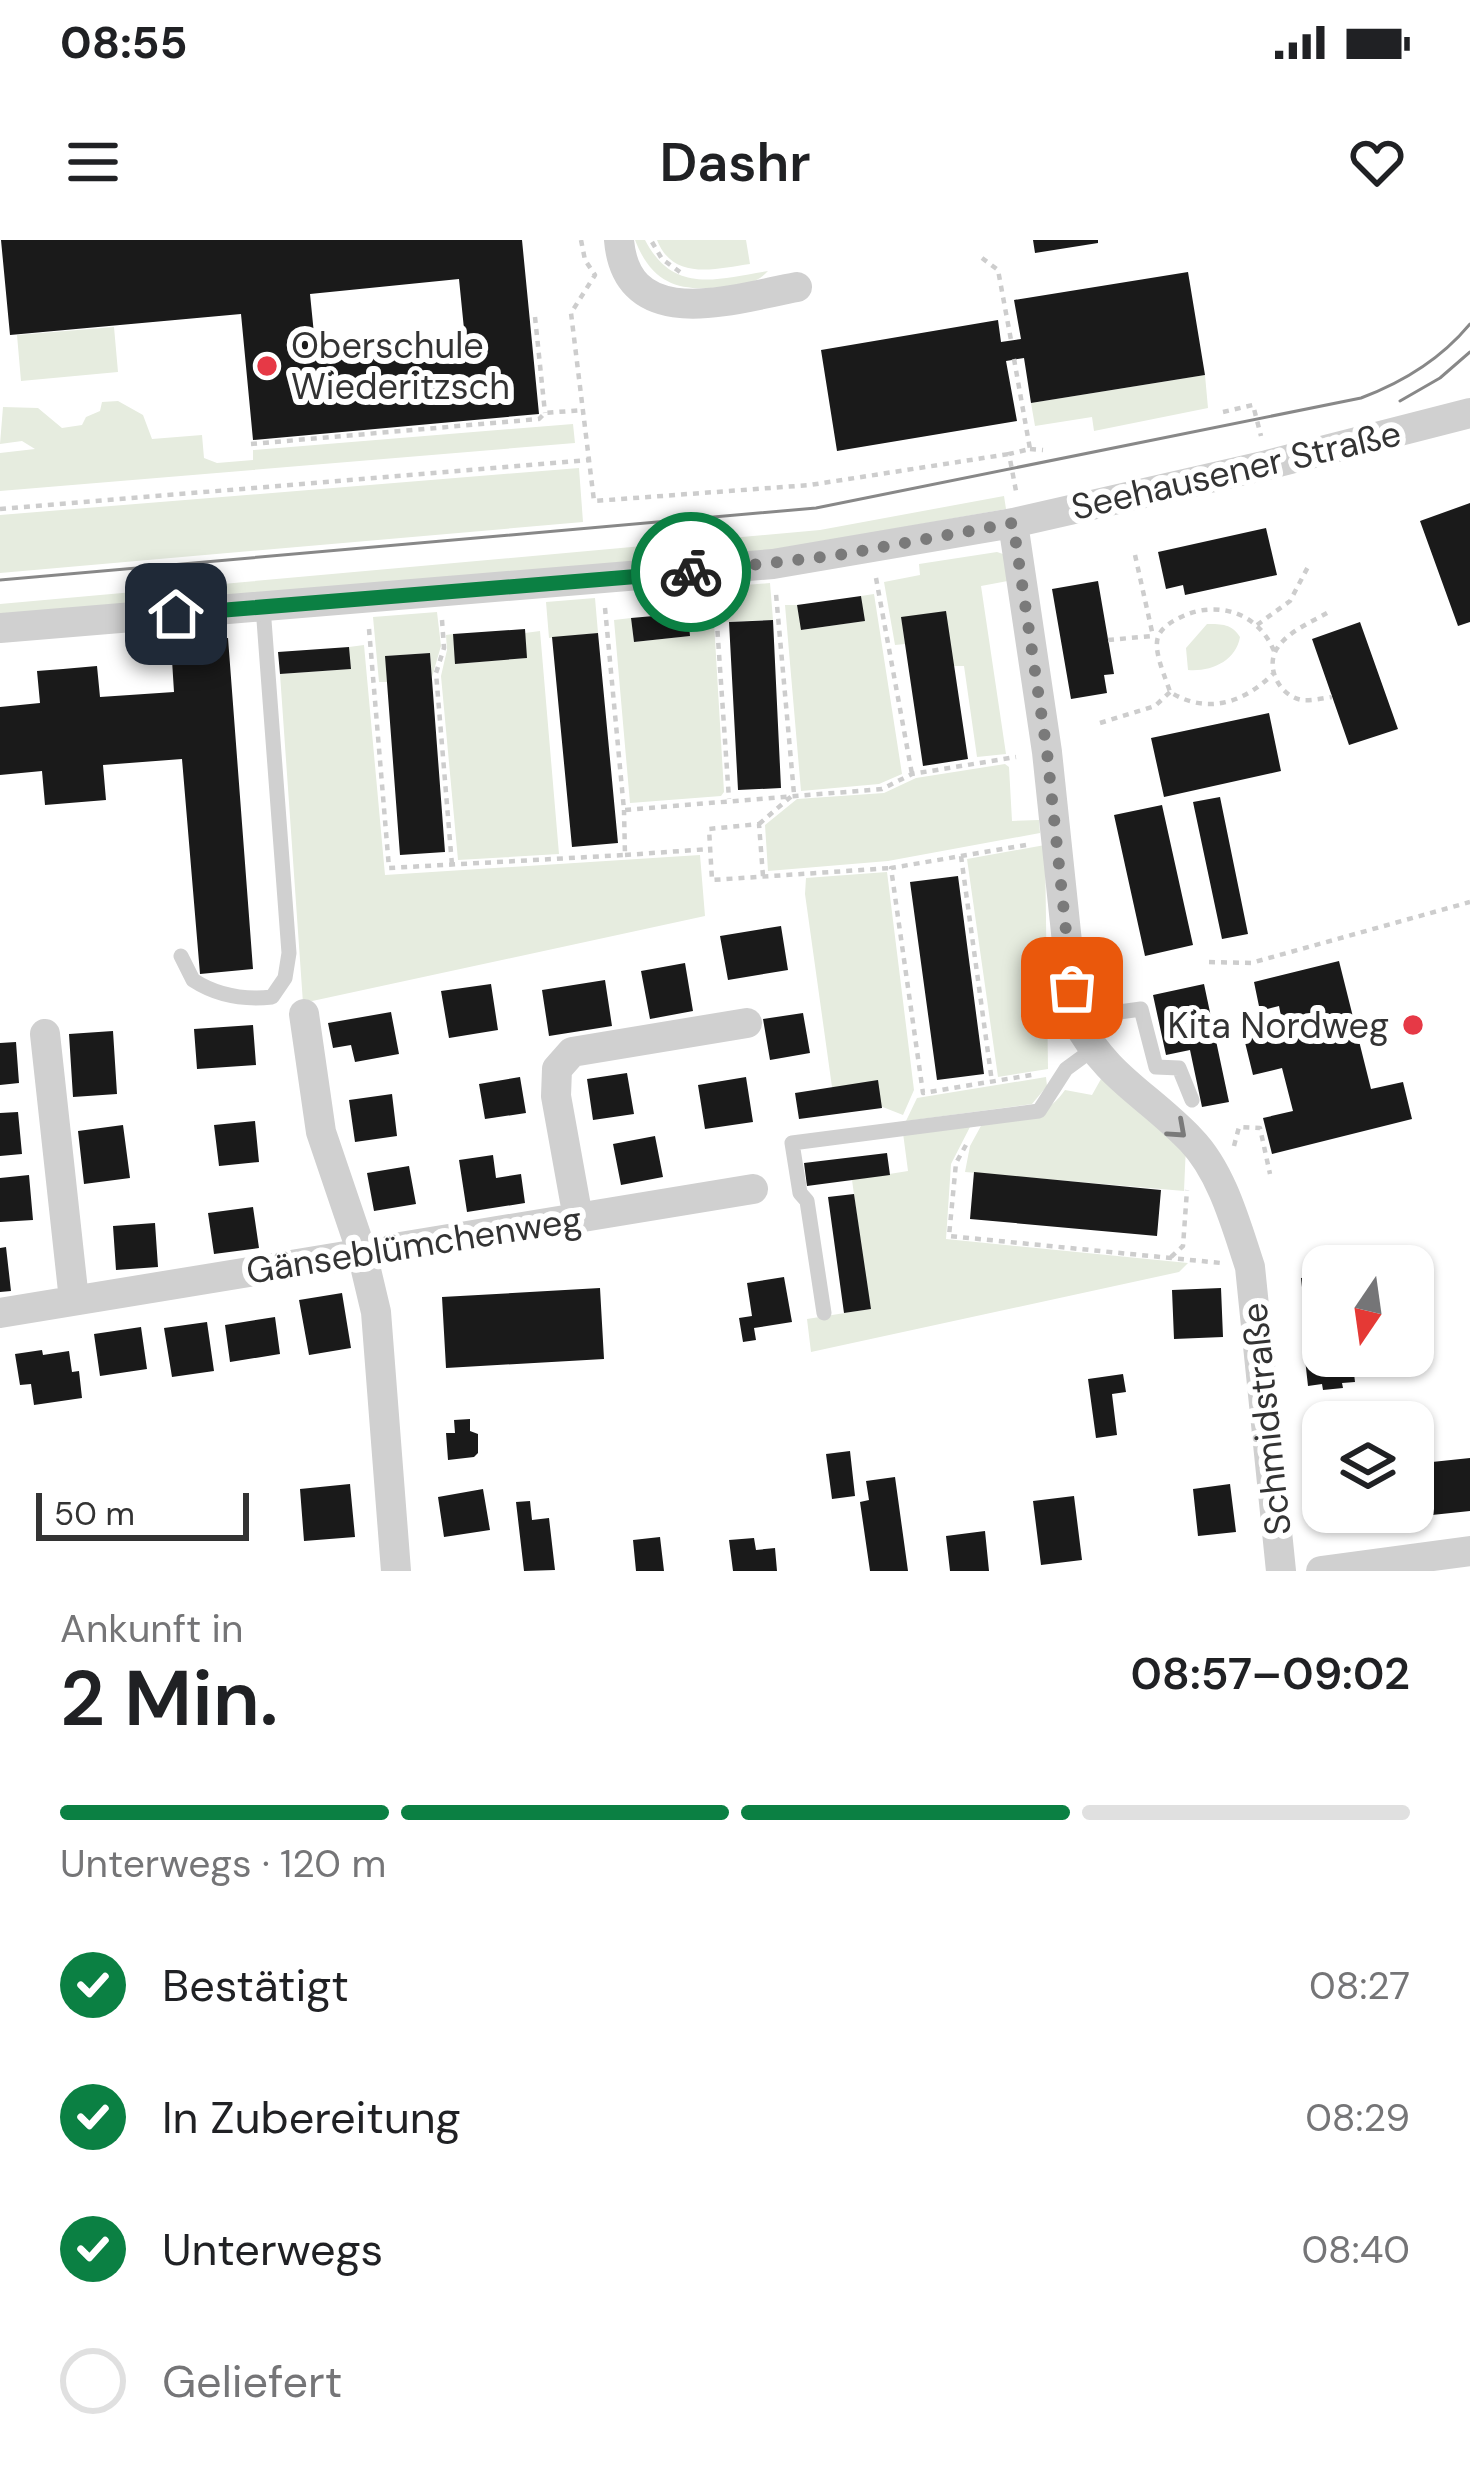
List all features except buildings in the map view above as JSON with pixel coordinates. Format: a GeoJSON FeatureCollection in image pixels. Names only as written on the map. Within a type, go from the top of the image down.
{"type":"FeatureCollection","features":[{"type":"Feature","properties":{"kind":"street"},"geometry":{"type":"LineString","coordinates":[[619,240],[620,256],[637,285],[668,303],[688,306],[797,287]]}},
{"type":"Feature","properties":{"kind":"street","name":"Seehausener Straße"},"geometry":{"type":"LineString","coordinates":[[0,628],[773,565],[1018,521],[1470,413]]}},
{"type":"Feature","properties":{"kind":"street"},"geometry":{"type":"LineString","coordinates":[[1018,521],[1075,1018],[1092,1051]]}},
{"type":"Feature","properties":{"kind":"street"},"geometry":{"type":"LineString","coordinates":[[304,1014],[321,1132],[362,1253],[376,1312],[396,1571]]}},
{"type":"Feature","properties":{"kind":"street"},"geometry":{"type":"LineString","coordinates":[[578,1217],[556,1096],[557,1069],[572,1052],[747,1023]]}},
{"type":"Feature","properties":{"kind":"street"},"geometry":{"type":"LineString","coordinates":[[45,1034],[74,1300]]}},
{"type":"Feature","properties":{"kind":"street","name":"Schmidstraße"},"geometry":{"type":"LineString","coordinates":[[1092,1051],[1191,1140],[1220,1187],[1250,1267],[1282,1571]]}},
{"type":"Feature","properties":{"kind":"street","name":"Gänseblümchenweg"},"geometry":{"type":"LineString","coordinates":[[0,1313],[753,1189]]}},
{"type":"Feature","properties":{"kind":"street"},"geometry":{"type":"LineString","coordinates":[[1321,1571],[1470,1552]]}},
{"type":"Feature","properties":{"kind":"lane"},"geometry":{"type":"LineString","coordinates":[[181,956],[193,980],[207,989],[250,999],[272,997],[285,978],[290,953],[263,607]]}},
{"type":"Feature","properties":{"kind":"lane"},"geometry":{"type":"LineString","coordinates":[[1075,1018],[1141,1009],[1156,1067],[1179,1068],[1192,1100]]}},
{"type":"Feature","properties":{"kind":"lane"},"geometry":{"type":"LineString","coordinates":[[824,1313],[793,1143],[1040,1111],[1066,1070],[1092,1051]]}},
{"type":"Feature","properties":{"kind":"path"},"geometry":{"type":"LineString","coordinates":[[581,240],[585,260],[595,275],[571,313],[594,501],[810,485],[1043,450]]}},
{"type":"Feature","properties":{"kind":"path"},"geometry":{"type":"LineString","coordinates":[[651,240],[670,267],[691,274]]}},
{"type":"Feature","properties":{"kind":"path"},"geometry":{"type":"LineString","coordinates":[[982,258],[998,270],[1011,340]]}},
{"type":"Feature","properties":{"kind":"path"},"geometry":{"type":"LineString","coordinates":[[536,317],[545,413]]}},
{"type":"Feature","properties":{"kind":"path"},"geometry":{"type":"LineString","coordinates":[[1014,359],[1030,449]]}},
{"type":"Feature","properties":{"kind":"path"},"geometry":{"type":"LineString","coordinates":[[1223,412],[1253,405],[1267,465]]}},
{"type":"Feature","properties":{"kind":"path"},"geometry":{"type":"LineString","coordinates":[[251,444],[539,419],[545,413],[583,410]]}},
{"type":"Feature","properties":{"kind":"path"},"geometry":{"type":"LineString","coordinates":[[1009,454],[1018,521]]}},
{"type":"Feature","properties":{"kind":"path"},"geometry":{"type":"LineString","coordinates":[[0,509],[590,460]]}},
{"type":"Feature","properties":{"kind":"path"},"geometry":{"type":"LineString","coordinates":[[872,550],[912,774]]}},
{"type":"Feature","properties":{"kind":"path"},"geometry":{"type":"LineString","coordinates":[[1135,555],[1170,692],[1184,701],[1218,705],[1258,690],[1274,673]]}},
{"type":"Feature","properties":{"kind":"path"},"geometry":{"type":"LineString","coordinates":[[1257,625],[1290,601],[1310,563]]}},
{"type":"Feature","properties":{"kind":"path"},"geometry":{"type":"LineString","coordinates":[[773,565],[794,794]]}},
{"type":"Feature","properties":{"kind":"path"},"geometry":{"type":"LineString","coordinates":[[710,570],[715,585],[729,799]]}},
{"type":"Feature","properties":{"kind":"path"},"geometry":{"type":"LineString","coordinates":[[602,579],[625,855]]}},
{"type":"Feature","properties":{"kind":"path"},"geometry":{"type":"LineString","coordinates":[[440,592],[444,648],[436,673],[452,865]]}},
{"type":"Feature","properties":{"kind":"path"},"geometry":{"type":"LineString","coordinates":[[363,598],[370,632],[388,868],[710,849]]}},
{"type":"Feature","properties":{"kind":"path"},"geometry":{"type":"LineString","coordinates":[[1108,640],[1155,636],[1178,619],[1208,609],[1234,611],[1257,625],[1274,651],[1274,673],[1286,693],[1303,700],[1332,697]]}},
{"type":"Feature","properties":{"kind":"path"},"geometry":{"type":"LineString","coordinates":[[1274,651],[1327,613]]}},
{"type":"Feature","properties":{"kind":"path"},"geometry":{"type":"LineString","coordinates":[[1100,723],[1155,706],[1170,692]]}},
{"type":"Feature","properties":{"kind":"path"},"geometry":{"type":"LineString","coordinates":[[624,810],[882,789],[912,774],[1047,752]]}},
{"type":"Feature","properties":{"kind":"path"},"geometry":{"type":"LineString","coordinates":[[794,794],[759,824],[709,829],[712,880],[891,868],[1056,840]]}},
{"type":"Feature","properties":{"kind":"path"},"geometry":{"type":"LineString","coordinates":[[759,824],[763,876]]}},
{"type":"Feature","properties":{"kind":"path"},"geometry":{"type":"LineString","coordinates":[[961,856],[992,1082]]}},
{"type":"Feature","properties":{"kind":"path"},"geometry":{"type":"LineString","coordinates":[[891,868],[922,1094],[1066,1070]]}},
{"type":"Feature","properties":{"kind":"path"},"geometry":{"type":"LineString","coordinates":[[1209,962],[1251,963],[1470,902]]}},
{"type":"Feature","properties":{"kind":"path"},"geometry":{"type":"LineString","coordinates":[[980,1118],[956,1163],[950,1236],[1250,1267]]}},
{"type":"Feature","properties":{"kind":"path"},"geometry":{"type":"LineString","coordinates":[[1237,1161],[1235,1132],[1247,1125],[1260,1128],[1270,1174]]}},
{"type":"Feature","properties":{"kind":"path"},"geometry":{"type":"LineString","coordinates":[[1172,1257],[1183,1246],[1191,1140]]}},
{"type":"Feature","properties":{"kind":"shaded area"},"geometry":{"type":"Polygon","coordinates":[[[635,240],[645,240],[656,257],[683,276],[714,279],[768,271],[756,280],[715,288],[673,284],[652,269],[635,240]]]}},
{"type":"Feature","properties":{"kind":"shaded area"},"geometry":{"type":"Polygon","coordinates":[[[657,240],[746,240],[750,264],[684,267],[664,253],[657,240]]]}},
{"type":"Feature","properties":{"kind":"shaded area"},"geometry":{"type":"Polygon","coordinates":[[[114,327],[118,372],[21,381],[17,335],[114,327]]]}},
{"type":"Feature","properties":{"kind":"shaded area"},"geometry":{"type":"Polygon","coordinates":[[[1205,375],[1208,408],[1094,431],[1092,417],[1035,426],[1031,403],[1205,375]]]}},
{"type":"Feature","properties":{"kind":"shaded area"},"geometry":{"type":"Polygon","coordinates":[[[118,401],[143,415],[152,439],[202,435],[204,458],[217,463],[253,460],[253,450],[573,424],[575,443],[0,491],[0,453],[35,449],[22,441],[0,444],[3,407],[38,408],[62,428],[82,425],[86,417],[100,411],[102,402],[118,401]]]}},
{"type":"Feature","properties":{"kind":"shaded area"},"geometry":{"type":"Polygon","coordinates":[[[579,468],[583,522],[0,573],[0,515],[579,468]]]}},
{"type":"Feature","properties":{"kind":"shaded area"},"geometry":{"type":"Polygon","coordinates":[[[1004,496],[1006,509],[775,550],[0,617],[0,604],[820,530],[1004,496]]]}},
{"type":"Feature","properties":{"kind":"shaded area"},"geometry":{"type":"Polygon","coordinates":[[[1003,554],[1013,580],[981,586],[1006,754],[977,757],[964,666],[954,666],[901,617],[905,644],[895,645],[884,582],[920,575],[919,564],[1003,554]]]}},
{"type":"Feature","properties":{"kind":"shaded area"},"geometry":{"type":"Polygon","coordinates":[[[770,583],[773,620],[722,622],[719,587],[770,583]]]}},
{"type":"Feature","properties":{"kind":"shaded area"},"geometry":{"type":"Polygon","coordinates":[[[712,588],[724,792],[721,796],[630,803],[614,620],[631,618],[634,642],[690,636],[687,590],[712,588]]]}},
{"type":"Feature","properties":{"kind":"shaded area"},"geometry":{"type":"Polygon","coordinates":[[[874,594],[902,774],[879,784],[801,791],[785,605],[797,605],[802,630],[864,621],[861,596],[874,594]]]}},
{"type":"Feature","properties":{"kind":"shaded area"},"geometry":{"type":"Polygon","coordinates":[[[595,598],[598,633],[549,638],[546,602],[595,598]]]}},
{"type":"Feature","properties":{"kind":"shaded area"},"geometry":{"type":"Polygon","coordinates":[[[437,612],[441,646],[432,677],[430,653],[386,656],[387,682],[379,682],[373,617],[437,612]]]}},
{"type":"Feature","properties":{"kind":"shaded area"},"geometry":{"type":"Polygon","coordinates":[[[1207,624],[1234,629],[1240,637],[1238,645],[1221,663],[1188,670],[1186,648],[1207,624]]]}},
{"type":"Feature","properties":{"kind":"shaded area"},"geometry":{"type":"Polygon","coordinates":[[[540,631],[559,854],[458,860],[441,676],[446,635],[453,634],[456,664],[526,658],[525,633],[540,631]]]}},
{"type":"Feature","properties":{"kind":"shaded area"},"geometry":{"type":"Polygon","coordinates":[[[364,645],[385,875],[700,855],[705,916],[303,1003],[280,674],[350,669],[349,647],[364,645]]]}},
{"type":"Feature","properties":{"kind":"shaded area"},"geometry":{"type":"Polygon","coordinates":[[[1009,767],[1012,821],[1039,820],[1040,833],[888,861],[768,871],[765,825],[797,799],[884,793],[916,778],[1009,767]]]}},
{"type":"Feature","properties":{"kind":"shaded area"},"geometry":{"type":"Polygon","coordinates":[[[1045,845],[1048,1069],[998,1077],[967,859],[1045,845]]]}},
{"type":"Feature","properties":{"kind":"shaded area"},"geometry":{"type":"Polygon","coordinates":[[[887,872],[914,1090],[903,1115],[832,1087],[805,894],[806,878],[887,872]]]}},
{"type":"Feature","properties":{"kind":"shaded area"},"geometry":{"type":"Polygon","coordinates":[[[1046,1077],[1047,1086],[1032,1104],[906,1121],[917,1098],[1046,1077]]]}},
{"type":"Feature","properties":{"kind":"shaded area"},"geometry":{"type":"Polygon","coordinates":[[[1101,1079],[1135,1099],[1186,1145],[1184,1191],[965,1172],[970,1146],[982,1124],[1038,1114],[1065,1090],[1092,1095],[1101,1079]]]}},
{"type":"Feature","properties":{"kind":"shaded area"},"geometry":{"type":"Polygon","coordinates":[[[971,1125],[951,1164],[946,1239],[1188,1263],[1179,1272],[811,1352],[807,1319],[870,1309],[852,1180],[908,1171],[903,1133],[971,1125]]]}},
{"type":"Feature","properties":{"kind":"tram line"},"geometry":{"type":"LineString","coordinates":[[0,580],[816,508],[1361,398],[1421,368],[1470,324]]}},
{"type":"Feature","properties":{"kind":"tram line"},"geometry":{"type":"LineString","coordinates":[[1400,401],[1440,378],[1470,352]]}},
{"type":"Feature","properties":{"kind":"way so far"},"geometry":{"type":"LineString","coordinates":[[691,572],[872,550],[1013,523],[1047,752],[1072,988]]}},
{"type":"Feature","properties":{"kind":"place","name":"Oberschule Wiederitzsch"},"geometry":{"type":"Point","coordinates":[267,366]}},
{"type":"Feature","properties":{"kind":"place","name":"Kita Nordweg"},"geometry":{"type":"Point","coordinates":[1413,1025]}},
{"type":"Feature","properties":{"kind":"route"},"geometry":{"type":"LineString","coordinates":[[176,614],[691,572]]}}]}
